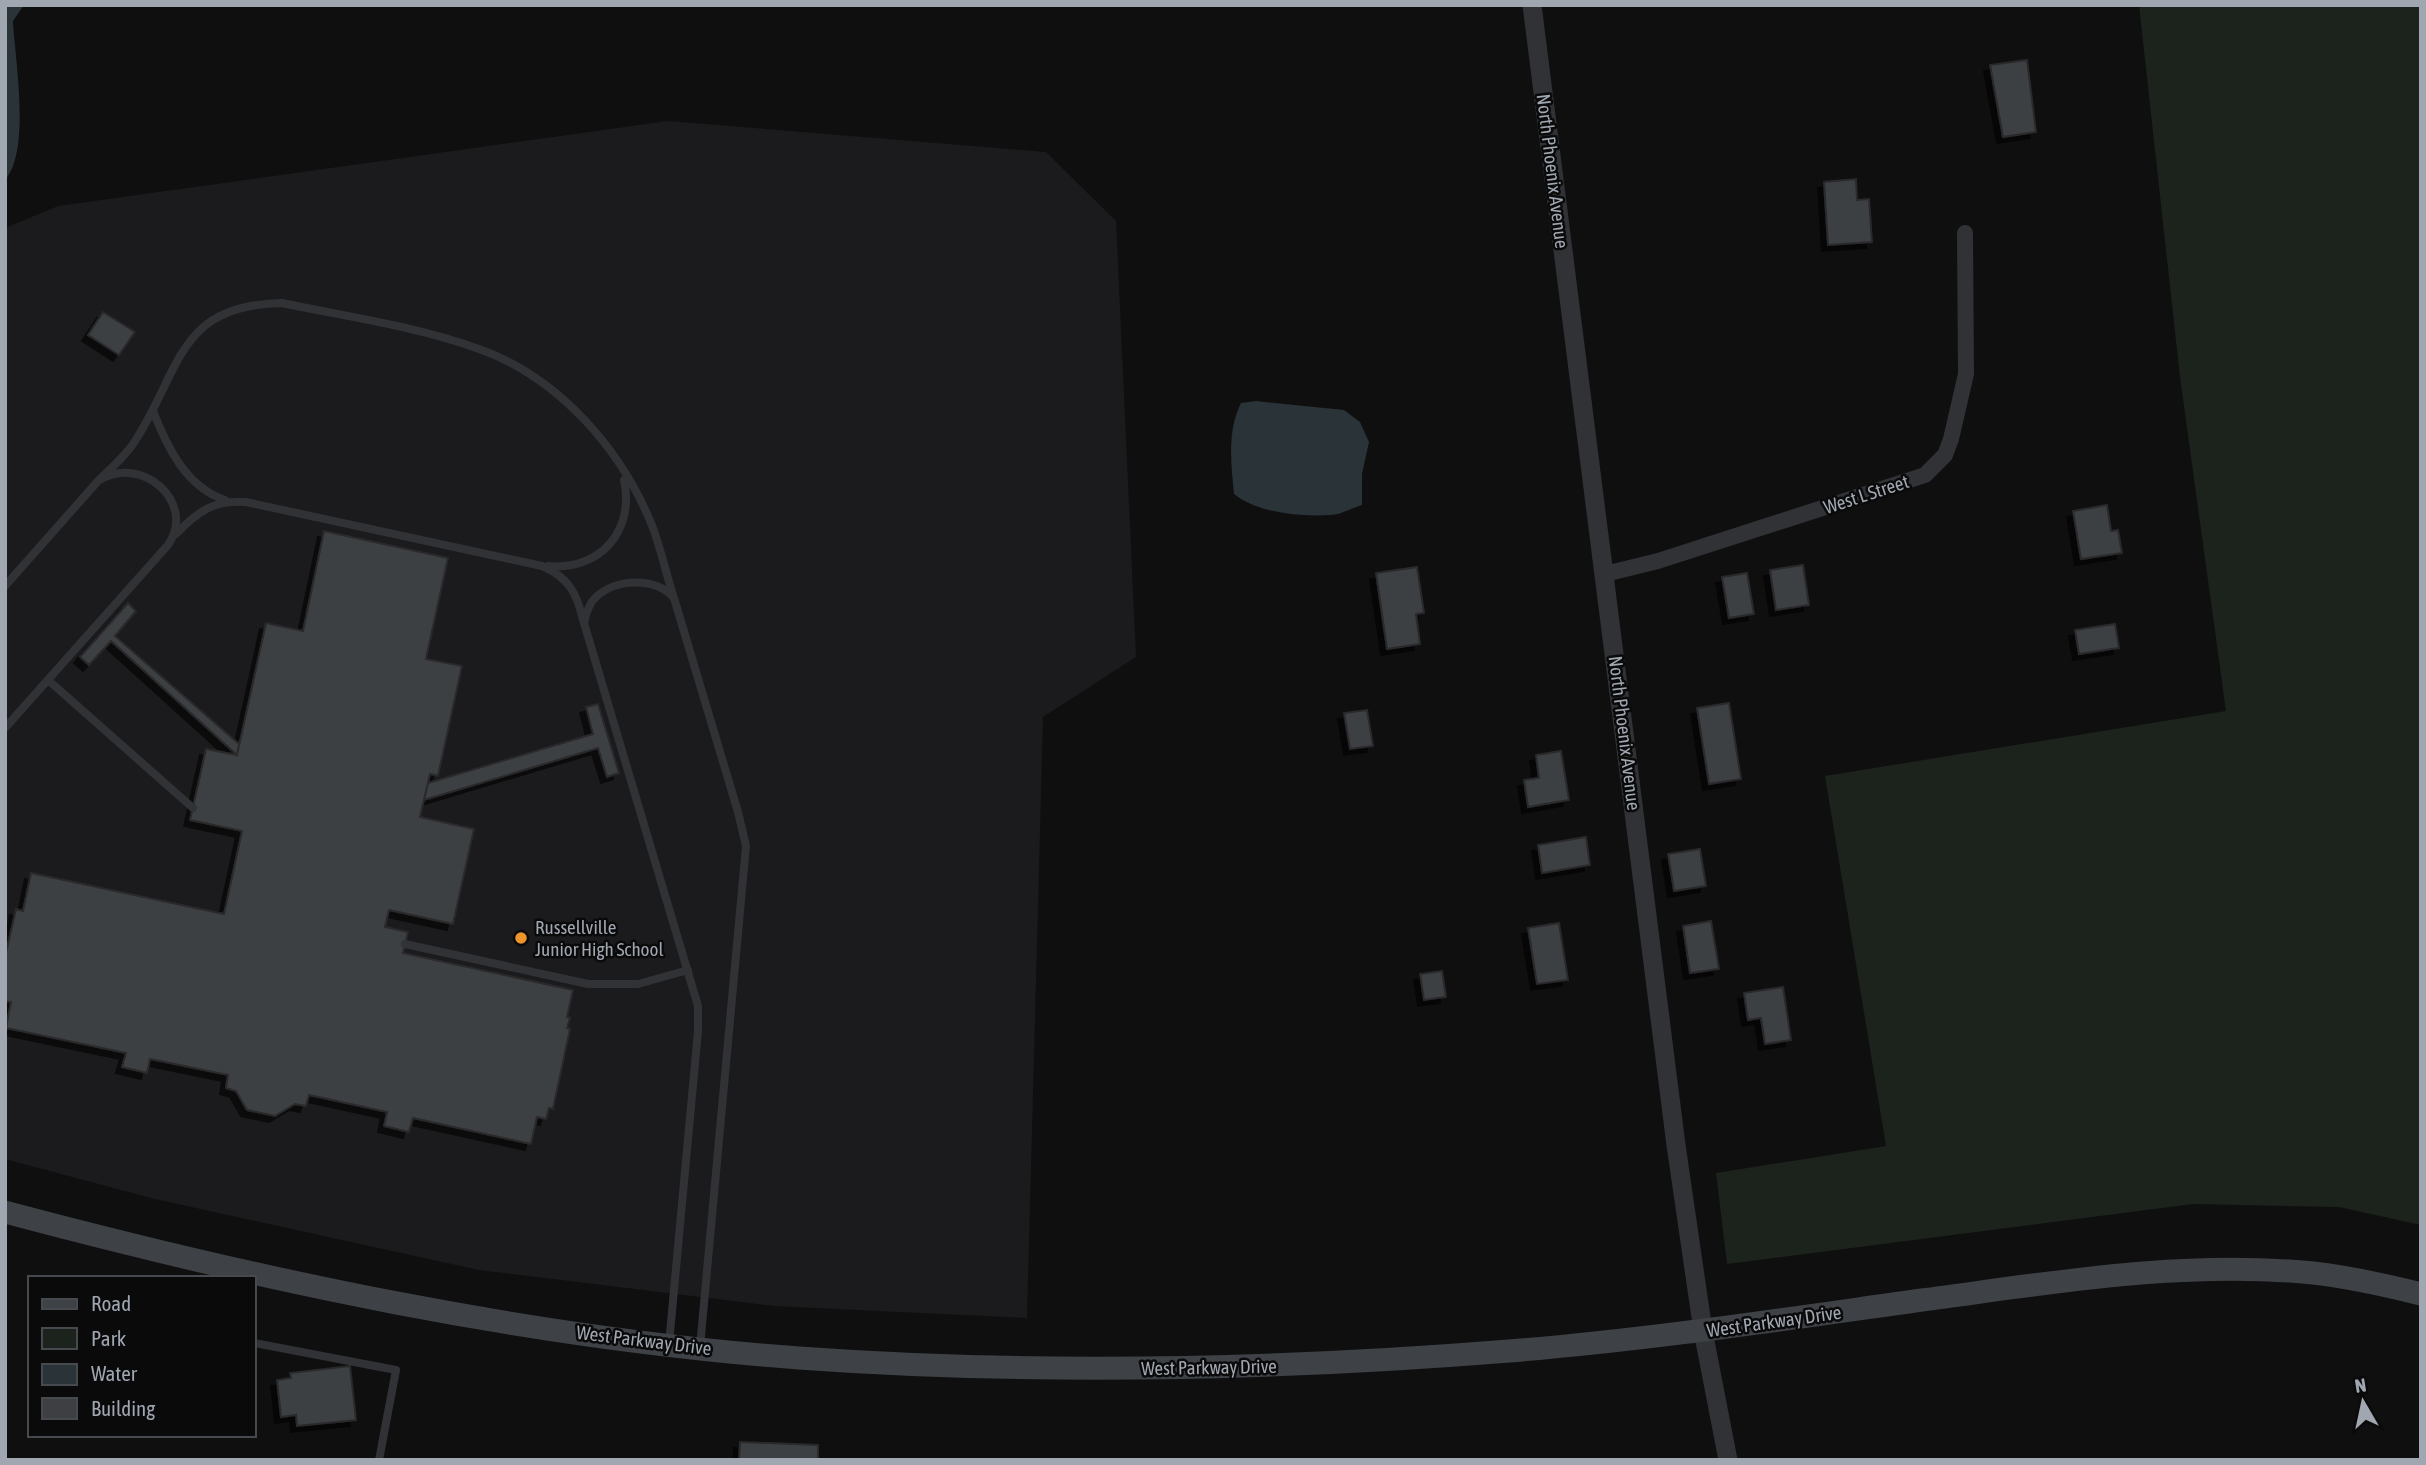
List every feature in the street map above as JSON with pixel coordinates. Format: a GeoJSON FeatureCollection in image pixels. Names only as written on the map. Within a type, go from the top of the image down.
{"type":"FeatureCollection","features":[{"type":"Feature","properties":{"kind":"main road","name":"West Parkway Drive"},"geometry":{"type":"LineString","coordinates":[[5,1212],[240,1274]]}},
{"type":"Feature","properties":{"kind":"main road","name":"West Parkway Drive"},"geometry":{"type":"LineString","coordinates":[[256,1277],[527,1325],[700,1348],[936,1366],[1118,1369],[1292,1365],[1513,1351],[1703,1331],[2020,1287],[2165,1271],[2238,1269],[2317,1273],[2421,1294]]}},
{"type":"Feature","properties":{"kind":"street","name":"North Phoenix Avenue"},"geometry":{"type":"LineString","coordinates":[[1531,5],[1676,1145],[1703,1331],[1728,1460]]}},
{"type":"Feature","properties":{"kind":"street","name":"West L Street"},"geometry":{"type":"LineString","coordinates":[[1605,574],[1658,561],[1925,475],[1945,455],[1966,374],[1965,233]]}},
{"type":"Feature","properties":{"kind":"lane"},"geometry":{"type":"LineString","coordinates":[[5,586],[97,481],[125,455],[153,411],[179,355],[198,330],[222,313],[255,303],[282,303],[447,338],[483,350],[531,374],[575,409],[623,472],[653,528],[746,846],[700,1348]]}},
{"type":"Feature","properties":{"kind":"lane"},"geometry":{"type":"LineString","coordinates":[[153,411],[163,437],[181,467],[201,489],[227,500],[542,566],[570,568],[597,557],[615,538],[625,513],[627,493],[623,472]]}},
{"type":"Feature","properties":{"kind":"lane"},"geometry":{"type":"LineString","coordinates":[[97,481],[120,471],[144,475],[173,503],[177,526],[174,536]]}},
{"type":"Feature","properties":{"kind":"lane"},"geometry":{"type":"LineString","coordinates":[[5,729],[194,515],[209,505],[227,500]]}},
{"type":"Feature","properties":{"kind":"lane"},"geometry":{"type":"LineString","coordinates":[[542,566],[568,583],[578,597],[688,970],[699,1018],[669,1344]]}},
{"type":"Feature","properties":{"kind":"lane"},"geometry":{"type":"LineString","coordinates":[[584,622],[596,597],[620,586],[646,581],[667,589],[674,598]]}},
{"type":"Feature","properties":{"kind":"lane"},"geometry":{"type":"LineString","coordinates":[[48,680],[193,808]]}},
{"type":"Feature","properties":{"kind":"lane"},"geometry":{"type":"LineString","coordinates":[[405,944],[588,984],[638,984],[688,970]]}},
{"type":"Feature","properties":{"kind":"lane"},"geometry":{"type":"LineString","coordinates":[[256,1343],[396,1370],[379,1460]]}},
{"type":"Feature","properties":{"kind":"shaded area","name":"Russellville Junior High School"},"geometry":{"type":"Polygon","coordinates":[[[668,121],[1046,152],[1116,221],[1136,657],[1043,717],[1027,1318],[774,1306],[479,1270],[155,1199],[5,1159],[5,228],[58,206],[668,121]]]}},
{"type":"Feature","properties":{"kind":"green space"},"geometry":{"type":"Polygon","coordinates":[[[2139,5],[2421,5],[2421,1225],[2339,1207],[2193,1204],[1727,1264],[1716,1173],[1886,1146],[1825,776],[2226,711],[2180,377],[2139,5]]]}},
{"type":"Feature","properties":{"kind":"water"},"geometry":{"type":"Polygon","coordinates":[[[5,5],[24,5],[13,21],[20,104],[18,148],[13,166],[5,180],[5,5]]]}},
{"type":"Feature","properties":{"kind":"water"},"geometry":{"type":"Polygon","coordinates":[[[1256,401],[1344,410],[1360,422],[1369,442],[1362,474],[1362,505],[1334,515],[1292,514],[1255,506],[1234,494],[1231,448],[1234,425],[1241,403],[1256,401]]]}},
{"type":"Feature","properties":{"kind":"building"},"geometry":{"type":"Polygon","coordinates":[[[2027,60],[2036,132],[2003,137],[1990,65],[2027,60]]]}},
{"type":"Feature","properties":{"kind":"building"},"geometry":{"type":"Polygon","coordinates":[[[1856,179],[1857,200],[1869,199],[1872,242],[1828,245],[1824,182],[1856,179]]]}},
{"type":"Feature","properties":{"kind":"building"},"geometry":{"type":"Polygon","coordinates":[[[103,312],[135,332],[119,355],[88,335],[103,312]]]}},
{"type":"Feature","properties":{"kind":"building"},"geometry":{"type":"Polygon","coordinates":[[[2107,505],[2111,531],[2118,530],[2122,553],[2081,559],[2073,511],[2107,505]]]}},
{"type":"Feature","properties":{"kind":"building"},"geometry":{"type":"Polygon","coordinates":[[[324,531],[448,558],[426,659],[462,666],[438,776],[430,774],[420,817],[474,829],[453,924],[389,910],[385,927],[408,932],[403,953],[573,990],[567,1017],[570,1018],[567,1028],[570,1029],[553,1109],[549,1108],[546,1119],[537,1117],[531,1144],[413,1118],[409,1132],[384,1126],[387,1112],[309,1095],[306,1106],[295,1104],[275,1116],[247,1110],[236,1091],[226,1088],[228,1075],[150,1059],[147,1073],[122,1067],[126,1053],[6,1028],[11,1002],[5,1001],[5,957],[16,909],[23,911],[31,873],[224,914],[242,831],[190,820],[206,749],[237,755],[266,623],[303,631],[324,531]]]}},
{"type":"Feature","properties":{"kind":"building"},"geometry":{"type":"Polygon","coordinates":[[[1803,565],[1809,605],[1776,610],[1770,570],[1803,565]]]}},
{"type":"Feature","properties":{"kind":"building"},"geometry":{"type":"Polygon","coordinates":[[[1417,567],[1424,613],[1416,614],[1420,644],[1387,649],[1376,573],[1417,567]]]}},
{"type":"Feature","properties":{"kind":"building"},"geometry":{"type":"Polygon","coordinates":[[[1747,573],[1754,614],[1729,618],[1722,577],[1747,573]]]}},
{"type":"Feature","properties":{"kind":"building"},"geometry":{"type":"Polygon","coordinates":[[[128,603],[136,611],[115,636],[239,744],[237,755],[111,641],[89,665],[80,657],[128,603]]]}},
{"type":"Feature","properties":{"kind":"building"},"geometry":{"type":"Polygon","coordinates":[[[2115,624],[2119,648],[2079,654],[2075,630],[2115,624]]]}},
{"type":"Feature","properties":{"kind":"building"},"geometry":{"type":"Polygon","coordinates":[[[1729,703],[1741,779],[1709,784],[1697,708],[1729,703]]]}},
{"type":"Feature","properties":{"kind":"building"},"geometry":{"type":"Polygon","coordinates":[[[598,704],[619,773],[607,777],[598,748],[424,800],[428,783],[593,734],[586,707],[598,704]]]}},
{"type":"Feature","properties":{"kind":"building"},"geometry":{"type":"Polygon","coordinates":[[[1367,710],[1373,746],[1350,749],[1344,713],[1367,710]]]}},
{"type":"Feature","properties":{"kind":"building"},"geometry":{"type":"Polygon","coordinates":[[[1561,751],[1569,800],[1528,807],[1524,780],[1539,778],[1536,755],[1561,751]]]}},
{"type":"Feature","properties":{"kind":"building"},"geometry":{"type":"Polygon","coordinates":[[[1586,837],[1590,865],[1542,873],[1538,845],[1586,837]]]}},
{"type":"Feature","properties":{"kind":"building"},"geometry":{"type":"Polygon","coordinates":[[[1700,849],[1706,886],[1674,891],[1668,854],[1700,849]]]}},
{"type":"Feature","properties":{"kind":"building"},"geometry":{"type":"Polygon","coordinates":[[[1711,921],[1719,969],[1690,973],[1683,926],[1711,921]]]}},
{"type":"Feature","properties":{"kind":"building"},"geometry":{"type":"Polygon","coordinates":[[[1559,923],[1568,980],[1537,984],[1528,928],[1559,923]]]}},
{"type":"Feature","properties":{"kind":"building"},"geometry":{"type":"Polygon","coordinates":[[[1442,971],[1446,997],[1424,1000],[1420,974],[1442,971]]]}},
{"type":"Feature","properties":{"kind":"building"},"geometry":{"type":"Polygon","coordinates":[[[1783,987],[1791,1040],[1765,1044],[1761,1018],[1748,1020],[1744,993],[1783,987]]]}},
{"type":"Feature","properties":{"kind":"building"},"geometry":{"type":"Polygon","coordinates":[[[350,1366],[356,1420],[297,1426],[296,1415],[281,1417],[277,1380],[291,1378],[290,1373],[350,1366]]]}},
{"type":"Feature","properties":{"kind":"building"},"geometry":{"type":"Polygon","coordinates":[[[740,1442],[818,1445],[818,1460],[739,1460],[740,1442]]]}},
{"type":"Feature","properties":{"kind":"place","name":"Russellville Junior High School"},"geometry":{"type":"Point","coordinates":[521,938]}}]}
